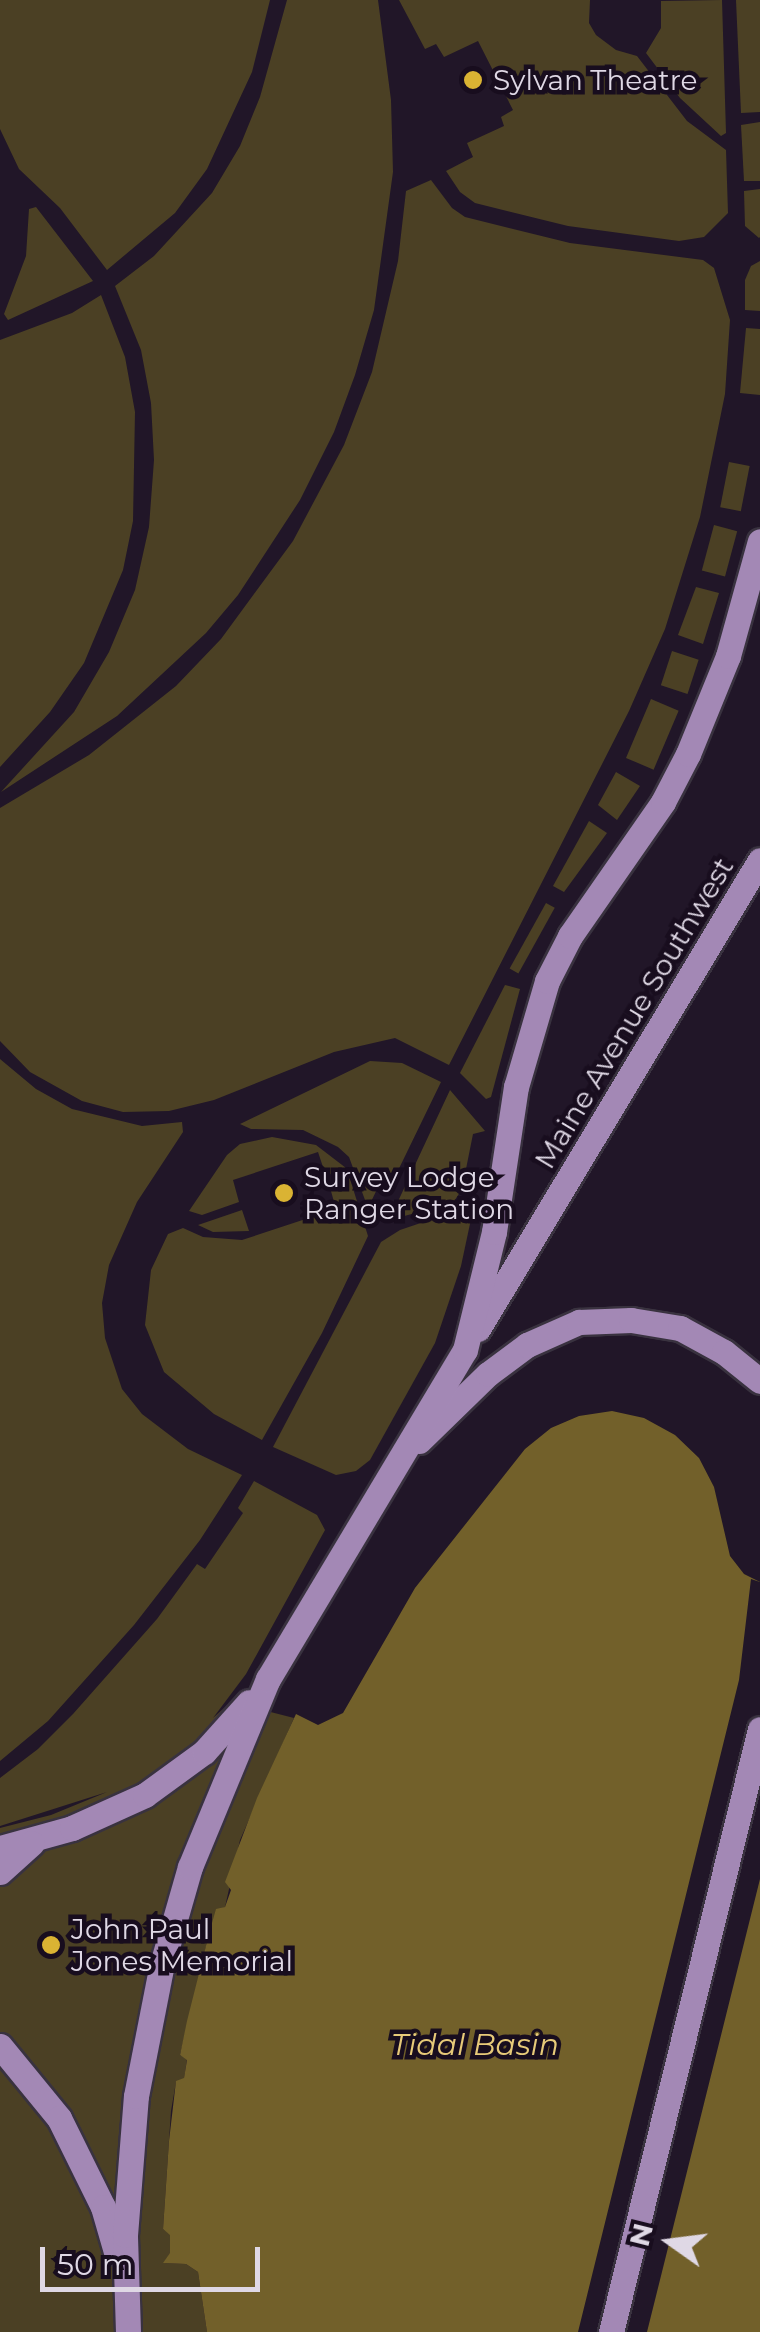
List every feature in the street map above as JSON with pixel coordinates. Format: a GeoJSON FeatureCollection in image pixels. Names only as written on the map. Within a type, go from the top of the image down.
{"type":"FeatureCollection","features":[{"type":"Feature","properties":{"kind":"main road"},"geometry":{"type":"LineString","coordinates":[[465,1350],[494,1232],[516,1087],[546,981],[570,936],[663,802],[688,754],[728,656],[760,541]]}},
{"type":"Feature","properties":{"kind":"main road","name":"Maine Avenue Southwest"},"geometry":{"type":"LineString","coordinates":[[390,1469],[760,860]]}},
{"type":"Feature","properties":{"kind":"main road"},"geometry":{"type":"LineString","coordinates":[[128,2332],[132,2132],[157,1986],[197,1850],[268,1679],[390,1469],[488,1374],[527,1345],[579,1322],[631,1320],[680,1328],[724,1352],[760,1381]]}},
{"type":"Feature","properties":{"kind":"main road"},"geometry":{"type":"LineString","coordinates":[[0,1848],[36,1840],[112,1812],[173,1777],[204,1752],[268,1679]]}},
{"type":"Feature","properties":{"kind":"main road"},"geometry":{"type":"LineString","coordinates":[[611,2332],[760,1729]]}},
{"type":"Feature","properties":{"kind":"main road"},"geometry":{"type":"LineString","coordinates":[[0,1872],[36,1840]]}},
{"type":"Feature","properties":{"kind":"main road"},"geometry":{"type":"LineString","coordinates":[[0,2046],[34,2084],[74,2144],[103,2208],[126,2288]]}},
{"type":"Feature","properties":{"kind":"shaded area"},"geometry":{"type":"Polygon","coordinates":[[[0,0],[270,0],[252,72],[207,169],[175,213],[107,270],[60,208],[19,169],[0,129],[0,0]]]}},
{"type":"Feature","properties":{"kind":"shaded area"},"geometry":{"type":"Polygon","coordinates":[[[287,0],[378,0],[391,100],[393,172],[374,310],[355,375],[334,432],[300,500],[238,595],[206,633],[117,716],[1,792],[74,712],[109,652],[135,590],[149,527],[154,460],[151,403],[141,350],[115,286],[154,256],[212,193],[240,146],[260,97],[287,0]]]}},
{"type":"Feature","properties":{"kind":"shaded area"},"geometry":{"type":"Polygon","coordinates":[[[399,0],[590,0],[589,23],[596,35],[616,50],[637,56],[687,121],[726,150],[728,213],[704,237],[679,241],[568,226],[475,203],[460,192],[446,171],[473,157],[467,143],[504,126],[501,117],[513,110],[478,41],[444,57],[436,44],[425,49],[399,0]]]}},
{"type":"Feature","properties":{"kind":"shaded area"},"geometry":{"type":"Polygon","coordinates":[[[722,0],[726,133],[721,136],[680,98],[646,53],[661,28],[661,1],[722,0]]]}},
{"type":"Feature","properties":{"kind":"shaded area"},"geometry":{"type":"Polygon","coordinates":[[[736,0],[760,0],[760,112],[741,113],[736,0]]]}},
{"type":"Feature","properties":{"kind":"shaded area"},"geometry":{"type":"Polygon","coordinates":[[[760,122],[760,181],[744,181],[741,125],[760,122]]]}},
{"type":"Feature","properties":{"kind":"shaded area"},"geometry":{"type":"Polygon","coordinates":[[[431,180],[452,208],[465,217],[570,243],[703,260],[714,268],[730,320],[725,394],[700,517],[665,629],[629,711],[449,1065],[395,1038],[334,1052],[214,1100],[169,1111],[123,1112],[82,1101],[30,1072],[0,1041],[0,808],[89,755],[176,686],[221,639],[293,541],[344,445],[372,372],[398,261],[406,191],[431,180]]]}},
{"type":"Feature","properties":{"kind":"shaded area"},"geometry":{"type":"Polygon","coordinates":[[[760,189],[759,238],[745,226],[744,191],[760,189]]]}},
{"type":"Feature","properties":{"kind":"shaded area"},"geometry":{"type":"Polygon","coordinates":[[[36,207],[93,281],[8,320],[4,314],[26,256],[29,209],[36,207]]]}},
{"type":"Feature","properties":{"kind":"shaded area"},"geometry":{"type":"Polygon","coordinates":[[[760,261],[760,311],[745,310],[745,280],[751,266],[760,261]]]}},
{"type":"Feature","properties":{"kind":"shaded area"},"geometry":{"type":"Polygon","coordinates":[[[101,295],[125,357],[135,412],[133,521],[123,570],[84,663],[50,712],[0,767],[0,340],[72,313],[101,295]]]}},
{"type":"Feature","properties":{"kind":"shaded area"},"geometry":{"type":"Polygon","coordinates":[[[746,328],[760,329],[760,395],[740,393],[746,328]]]}},
{"type":"Feature","properties":{"kind":"shaded area"},"geometry":{"type":"Polygon","coordinates":[[[729,462],[750,466],[741,511],[720,507],[729,462]]]}},
{"type":"Feature","properties":{"kind":"shaded area"},"geometry":{"type":"Polygon","coordinates":[[[714,525],[737,531],[725,577],[702,570],[714,525]]]}},
{"type":"Feature","properties":{"kind":"shaded area"},"geometry":{"type":"Polygon","coordinates":[[[696,587],[719,593],[703,644],[678,635],[696,587]]]}},
{"type":"Feature","properties":{"kind":"shaded area"},"geometry":{"type":"Polygon","coordinates":[[[672,651],[699,660],[688,694],[661,685],[672,651]]]}},
{"type":"Feature","properties":{"kind":"shaded area"},"geometry":{"type":"Polygon","coordinates":[[[651,699],[679,711],[654,770],[626,758],[651,699]]]}},
{"type":"Feature","properties":{"kind":"shaded area"},"geometry":{"type":"Polygon","coordinates":[[[616,772],[640,786],[617,820],[598,805],[616,772]]]}},
{"type":"Feature","properties":{"kind":"shaded area"},"geometry":{"type":"Polygon","coordinates":[[[589,821],[607,833],[564,892],[553,886],[589,821]]]}},
{"type":"Feature","properties":{"kind":"shaded area"},"geometry":{"type":"Polygon","coordinates":[[[546,903],[555,908],[518,973],[510,969],[546,903]]]}},
{"type":"Feature","properties":{"kind":"shaded area"},"geometry":{"type":"Polygon","coordinates":[[[505,985],[520,989],[491,1097],[486,1099],[460,1073],[505,985]]]}},
{"type":"Feature","properties":{"kind":"shaded area"},"geometry":{"type":"Polygon","coordinates":[[[0,1059],[36,1089],[72,1109],[142,1126],[182,1122],[183,1132],[137,1202],[109,1265],[102,1303],[105,1338],[122,1389],[142,1414],[188,1449],[242,1475],[200,1540],[134,1625],[48,1721],[0,1761],[0,1059]]]}},
{"type":"Feature","properties":{"kind":"shaded area"},"geometry":{"type":"Polygon","coordinates":[[[370,1061],[402,1063],[441,1082],[391,1185],[381,1181],[368,1208],[349,1157],[338,1147],[303,1130],[251,1129],[240,1124],[370,1061]]]}},
{"type":"Feature","properties":{"kind":"shaded area"},"geometry":{"type":"Polygon","coordinates":[[[450,1090],[485,1131],[473,1134],[462,1189],[453,1203],[393,1219],[393,1212],[450,1090]]]}},
{"type":"Feature","properties":{"kind":"shaded area"},"geometry":{"type":"Polygon","coordinates":[[[272,1137],[316,1145],[346,1168],[326,1176],[318,1152],[233,1180],[239,1202],[202,1215],[189,1211],[227,1155],[240,1144],[272,1137]]]}},
{"type":"Feature","properties":{"kind":"shaded area"},"geometry":{"type":"Polygon","coordinates":[[[349,1176],[368,1236],[322,1333],[262,1440],[214,1414],[164,1372],[145,1325],[151,1270],[168,1234],[183,1228],[203,1237],[242,1240],[336,1209],[329,1184],[349,1176]]]}},
{"type":"Feature","properties":{"kind":"shaded area"},"geometry":{"type":"Polygon","coordinates":[[[474,1205],[461,1266],[435,1343],[370,1460],[356,1471],[336,1475],[273,1447],[381,1242],[400,1230],[474,1205]]]}},
{"type":"Feature","properties":{"kind":"shaded area"},"geometry":{"type":"Polygon","coordinates":[[[242,1210],[249,1231],[213,1232],[198,1225],[242,1210]]]}},
{"type":"Feature","properties":{"kind":"shaded area"},"geometry":{"type":"Polygon","coordinates":[[[254,1481],[317,1515],[325,1530],[246,1674],[213,1718],[231,1702],[294,1718],[240,1840],[225,1907],[219,1910],[210,1930],[180,2055],[187,2059],[184,2079],[176,2082],[171,2111],[163,2229],[170,2234],[170,2254],[164,2263],[186,2264],[198,2272],[207,2332],[0,2332],[0,1828],[51,1815],[107,1792],[0,1826],[0,1778],[38,1749],[73,1714],[157,1619],[197,1564],[205,1569],[243,1513],[238,1508],[254,1481]]]}},
{"type":"Feature","properties":{"kind":"water","name":"Tidal Basin"},"geometry":{"type":"Polygon","coordinates":[[[612,1411],[644,1418],[675,1435],[699,1458],[714,1487],[730,1556],[744,1574],[760,1582],[760,2332],[207,2332],[198,2272],[186,2264],[163,2263],[170,2253],[170,2235],[163,2229],[169,2141],[176,2081],[184,2078],[187,2060],[180,2055],[210,1930],[216,1909],[225,1907],[231,1890],[225,1882],[257,1798],[296,1714],[318,1725],[343,1713],[415,1588],[525,1449],[551,1428],[579,1416],[612,1411]]]}},
{"type":"Feature","properties":{"kind":"pier"},"geometry":{"type":"Polygon","coordinates":[[[751,1579],[760,1582],[760,1879],[647,2332],[578,2332],[739,1680],[751,1579]]]}},
{"type":"Feature","properties":{"kind":"place","name":"Sylvan Theatre"},"geometry":{"type":"Point","coordinates":[473,80]}},
{"type":"Feature","properties":{"kind":"place","name":"Survey Lodge Ranger Station"},"geometry":{"type":"Point","coordinates":[284,1193]}},
{"type":"Feature","properties":{"kind":"place","name":"John Paul Jones Memorial"},"geometry":{"type":"Point","coordinates":[51,1945]}}]}
